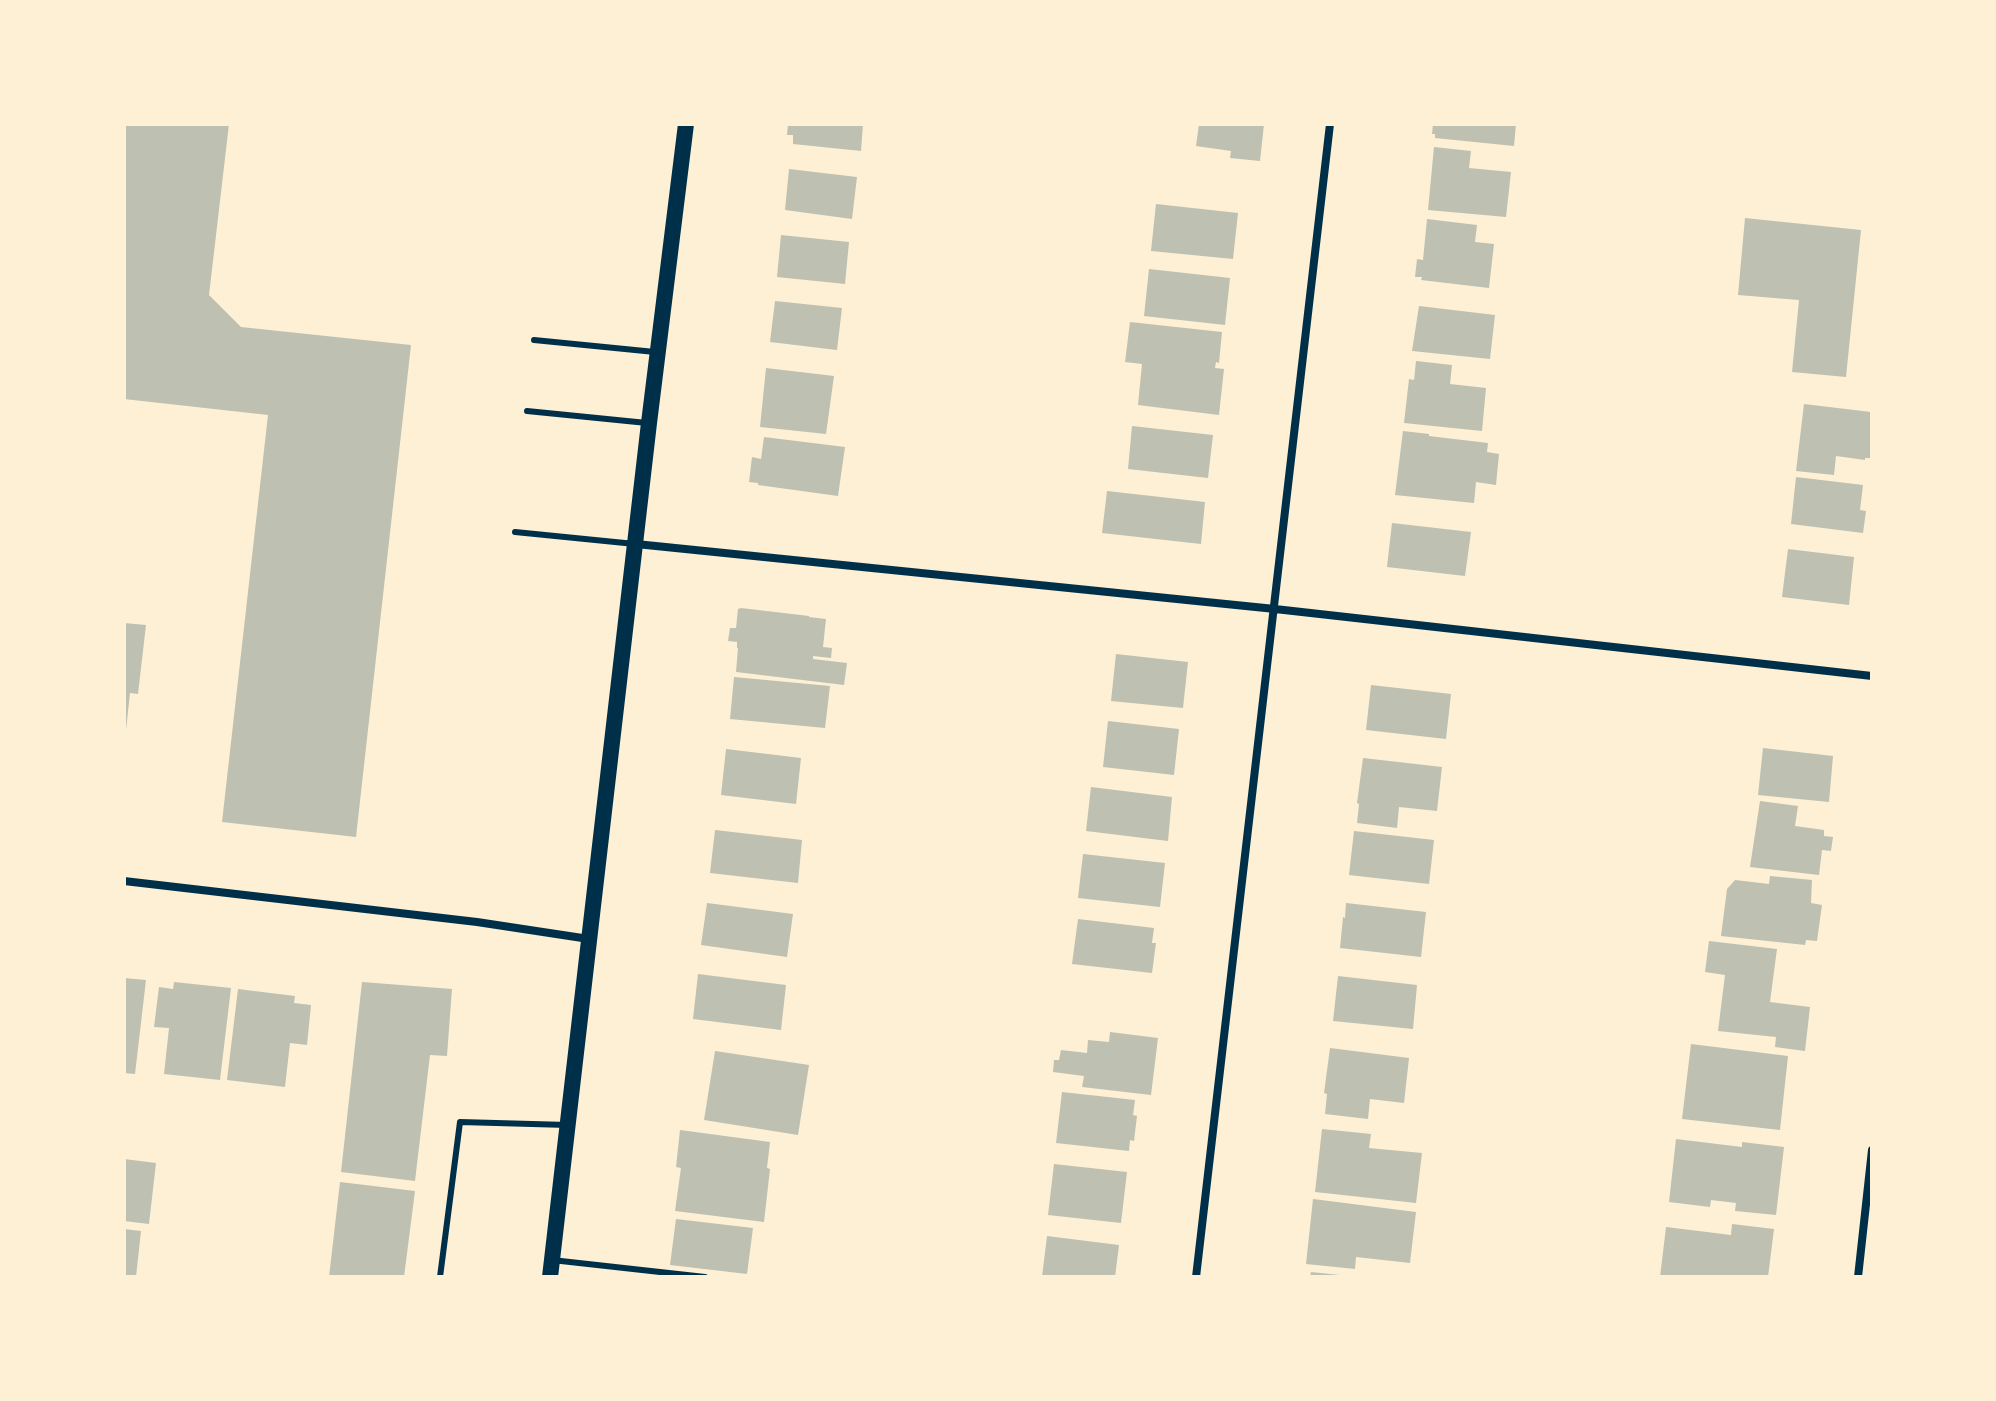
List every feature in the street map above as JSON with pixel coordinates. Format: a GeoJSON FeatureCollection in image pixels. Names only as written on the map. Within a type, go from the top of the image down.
{"type":"FeatureCollection","features":[{"type":"Feature","properties":{"kind":"main road"},"geometry":{"type":"LineString","coordinates":[[550,1277],[686,124]]}},
{"type":"Feature","properties":{"kind":"street"},"geometry":{"type":"LineString","coordinates":[[1196,1277],[1330,124]]}},
{"type":"Feature","properties":{"kind":"street"},"geometry":{"type":"LineString","coordinates":[[635,544],[1275,609],[1872,676]]}},
{"type":"Feature","properties":{"kind":"street"},"geometry":{"type":"LineString","coordinates":[[124,881],[477,922],[589,939]]}},
{"type":"Feature","properties":{"kind":"street"},"geometry":{"type":"LineString","coordinates":[[1858,1277],[1872,1150]]}},
{"type":"Feature","properties":{"kind":"lane"},"geometry":{"type":"LineString","coordinates":[[534,340],[658,352]]}},
{"type":"Feature","properties":{"kind":"lane"},"geometry":{"type":"LineString","coordinates":[[527,411],[649,423]]}},
{"type":"Feature","properties":{"kind":"lane"},"geometry":{"type":"LineString","coordinates":[[515,532],[635,544]]}},
{"type":"Feature","properties":{"kind":"lane"},"geometry":{"type":"LineString","coordinates":[[440,1277],[460,1122],[568,1125]]}},
{"type":"Feature","properties":{"kind":"lane"},"geometry":{"type":"LineString","coordinates":[[552,1260],[705,1277]]}},
{"type":"Feature","properties":{"kind":"building"},"geometry":{"type":"Polygon","coordinates":[[[124,124],[229,124],[209,295],[241,327],[411,345],[356,837],[222,822],[268,415],[124,399],[124,124]]]}},
{"type":"Feature","properties":{"kind":"building"},"geometry":{"type":"Polygon","coordinates":[[[788,124],[863,124],[861,151],[793,144],[793,135],[787,135],[788,124]]]}},
{"type":"Feature","properties":{"kind":"building"},"geometry":{"type":"Polygon","coordinates":[[[1199,124],[1264,124],[1260,161],[1230,158],[1231,151],[1196,146],[1199,124]]]}},
{"type":"Feature","properties":{"kind":"building"},"geometry":{"type":"Polygon","coordinates":[[[1433,124],[1516,124],[1514,146],[1435,138],[1432,134],[1433,124]]]}},
{"type":"Feature","properties":{"kind":"building"},"geometry":{"type":"Polygon","coordinates":[[[1434,147],[1471,151],[1469,168],[1511,172],[1506,217],[1428,210],[1434,147]]]}},
{"type":"Feature","properties":{"kind":"building"},"geometry":{"type":"Polygon","coordinates":[[[789,169],[857,177],[852,219],[785,210],[789,169]]]}},
{"type":"Feature","properties":{"kind":"building"},"geometry":{"type":"Polygon","coordinates":[[[1156,204],[1238,213],[1233,259],[1151,251],[1156,204]]]}},
{"type":"Feature","properties":{"kind":"building"},"geometry":{"type":"Polygon","coordinates":[[[1745,218],[1861,230],[1846,377],[1792,372],[1799,300],[1738,295],[1745,218]]]}},
{"type":"Feature","properties":{"kind":"building"},"geometry":{"type":"Polygon","coordinates":[[[1427,219],[1477,225],[1475,242],[1494,244],[1489,288],[1415,277],[1417,259],[1423,260],[1427,219]]]}},
{"type":"Feature","properties":{"kind":"building"},"geometry":{"type":"Polygon","coordinates":[[[781,235],[849,242],[845,284],[777,277],[781,235]]]}},
{"type":"Feature","properties":{"kind":"building"},"geometry":{"type":"Polygon","coordinates":[[[1149,269],[1230,278],[1225,325],[1144,316],[1149,269]]]}},
{"type":"Feature","properties":{"kind":"building"},"geometry":{"type":"Polygon","coordinates":[[[775,301],[842,308],[837,350],[770,342],[775,301]]]}},
{"type":"Feature","properties":{"kind":"building"},"geometry":{"type":"Polygon","coordinates":[[[1419,306],[1495,315],[1490,359],[1412,351],[1419,306]]]}},
{"type":"Feature","properties":{"kind":"building"},"geometry":{"type":"Polygon","coordinates":[[[1130,322],[1222,332],[1219,363],[1216,362],[1215,368],[1224,369],[1219,415],[1138,405],[1142,364],[1125,362],[1130,322]]]}},
{"type":"Feature","properties":{"kind":"building"},"geometry":{"type":"Polygon","coordinates":[[[1416,361],[1452,365],[1450,384],[1486,388],[1482,431],[1404,423],[1409,379],[1414,380],[1416,361]]]}},
{"type":"Feature","properties":{"kind":"building"},"geometry":{"type":"Polygon","coordinates":[[[766,368],[834,376],[826,434],[760,427],[766,368]]]}},
{"type":"Feature","properties":{"kind":"building"},"geometry":{"type":"Polygon","coordinates":[[[1804,404],[1871,412],[1872,458],[1836,456],[1834,475],[1796,471],[1804,404]]]}},
{"type":"Feature","properties":{"kind":"building"},"geometry":{"type":"Polygon","coordinates":[[[1132,426],[1213,435],[1208,478],[1128,469],[1132,426]]]}},
{"type":"Feature","properties":{"kind":"building"},"geometry":{"type":"Polygon","coordinates":[[[1403,431],[1488,443],[1487,452],[1499,454],[1496,485],[1476,482],[1474,503],[1395,495],[1403,431]]]}},
{"type":"Feature","properties":{"kind":"building"},"geometry":{"type":"Polygon","coordinates":[[[764,437],[845,447],[838,496],[749,482],[752,457],[761,459],[764,437]]]}},
{"type":"Feature","properties":{"kind":"building"},"geometry":{"type":"Polygon","coordinates":[[[1796,477],[1863,485],[1860,510],[1866,511],[1863,533],[1791,524],[1796,477]]]}},
{"type":"Feature","properties":{"kind":"building"},"geometry":{"type":"Polygon","coordinates":[[[1107,491],[1205,502],[1201,544],[1102,533],[1107,491]]]}},
{"type":"Feature","properties":{"kind":"building"},"geometry":{"type":"Polygon","coordinates":[[[1392,523],[1471,532],[1465,576],[1387,567],[1392,523]]]}},
{"type":"Feature","properties":{"kind":"building"},"geometry":{"type":"Polygon","coordinates":[[[1788,549],[1854,557],[1849,605],[1782,597],[1788,549]]]}},
{"type":"Feature","properties":{"kind":"building"},"geometry":{"type":"Polygon","coordinates":[[[738,609],[826,619],[823,647],[832,648],[831,658],[813,656],[813,659],[847,663],[844,685],[736,672],[737,642],[728,641],[730,628],[736,628],[738,609]]]}},
{"type":"Feature","properties":{"kind":"building"},"geometry":{"type":"Polygon","coordinates":[[[124,623],[146,625],[138,694],[130,693],[126,730],[124,730],[124,623]]]}},
{"type":"Feature","properties":{"kind":"building"},"geometry":{"type":"Polygon","coordinates":[[[1116,654],[1188,662],[1183,708],[1111,701],[1116,654]]]}},
{"type":"Feature","properties":{"kind":"building"},"geometry":{"type":"Polygon","coordinates":[[[734,677],[830,686],[825,728],[730,719],[734,677]]]}},
{"type":"Feature","properties":{"kind":"building"},"geometry":{"type":"Polygon","coordinates":[[[1371,685],[1451,694],[1446,739],[1366,730],[1371,685]]]}},
{"type":"Feature","properties":{"kind":"building"},"geometry":{"type":"Polygon","coordinates":[[[1108,721],[1179,729],[1174,775],[1103,767],[1108,721]]]}},
{"type":"Feature","properties":{"kind":"building"},"geometry":{"type":"Polygon","coordinates":[[[1763,748],[1833,756],[1829,802],[1758,795],[1763,748]]]}},
{"type":"Feature","properties":{"kind":"building"},"geometry":{"type":"Polygon","coordinates":[[[726,749],[801,758],[796,804],[721,795],[726,749]]]}},
{"type":"Feature","properties":{"kind":"building"},"geometry":{"type":"Polygon","coordinates":[[[1363,758],[1442,767],[1437,811],[1399,807],[1397,828],[1357,823],[1363,758]]]}},
{"type":"Feature","properties":{"kind":"building"},"geometry":{"type":"Polygon","coordinates":[[[1091,787],[1172,797],[1168,841],[1086,831],[1091,787]]]}},
{"type":"Feature","properties":{"kind":"building"},"geometry":{"type":"Polygon","coordinates":[[[1760,801],[1798,806],[1795,826],[1824,830],[1824,836],[1833,837],[1831,851],[1822,850],[1819,875],[1750,867],[1760,801]]]}},
{"type":"Feature","properties":{"kind":"building"},"geometry":{"type":"Polygon","coordinates":[[[715,830],[802,840],[798,883],[710,873],[715,830]]]}},
{"type":"Feature","properties":{"kind":"building"},"geometry":{"type":"Polygon","coordinates":[[[1354,831],[1434,840],[1429,884],[1349,875],[1354,831]]]}},
{"type":"Feature","properties":{"kind":"building"},"geometry":{"type":"Polygon","coordinates":[[[1083,854],[1165,863],[1160,907],[1078,898],[1083,854]]]}},
{"type":"Feature","properties":{"kind":"building"},"geometry":{"type":"Polygon","coordinates":[[[1770,876],[1812,880],[1811,903],[1822,905],[1817,941],[1806,940],[1805,945],[1721,936],[1727,889],[1735,880],[1769,884],[1770,876]]]}},
{"type":"Feature","properties":{"kind":"building"},"geometry":{"type":"Polygon","coordinates":[[[707,903],[793,914],[787,957],[701,945],[707,903]]]}},
{"type":"Feature","properties":{"kind":"building"},"geometry":{"type":"Polygon","coordinates":[[[1346,903],[1426,912],[1421,957],[1340,948],[1346,903]]]}},
{"type":"Feature","properties":{"kind":"building"},"geometry":{"type":"Polygon","coordinates":[[[1078,919],[1154,928],[1152,943],[1156,943],[1152,973],[1072,964],[1078,919]]]}},
{"type":"Feature","properties":{"kind":"building"},"geometry":{"type":"Polygon","coordinates":[[[1709,941],[1777,949],[1770,1002],[1810,1007],[1805,1051],[1775,1047],[1776,1037],[1718,1031],[1725,975],[1705,972],[1709,941]]]}},
{"type":"Feature","properties":{"kind":"building"},"geometry":{"type":"Polygon","coordinates":[[[698,974],[786,985],[781,1030],[693,1019],[698,974]]]}},
{"type":"Feature","properties":{"kind":"building"},"geometry":{"type":"Polygon","coordinates":[[[1338,976],[1417,985],[1413,1029],[1333,1021],[1338,976]]]}},
{"type":"Feature","properties":{"kind":"building"},"geometry":{"type":"Polygon","coordinates":[[[124,978],[146,980],[135,1074],[124,1073],[124,978]]]}},
{"type":"Feature","properties":{"kind":"building"},"geometry":{"type":"Polygon","coordinates":[[[174,982],[231,988],[220,1080],[164,1074],[169,1028],[154,1027],[159,987],[173,989],[174,982]]]}},
{"type":"Feature","properties":{"kind":"building"},"geometry":{"type":"Polygon","coordinates":[[[362,982],[452,989],[447,1056],[430,1055],[415,1181],[341,1172],[362,982]]]}},
{"type":"Feature","properties":{"kind":"building"},"geometry":{"type":"Polygon","coordinates":[[[238,989],[295,996],[294,1003],[311,1005],[307,1045],[290,1043],[285,1087],[227,1080],[238,989]]]}},
{"type":"Feature","properties":{"kind":"building"},"geometry":{"type":"Polygon","coordinates":[[[1110,1032],[1158,1038],[1151,1095],[1082,1087],[1084,1076],[1053,1072],[1054,1060],[1059,1060],[1061,1050],[1087,1053],[1088,1040],[1109,1042],[1110,1032]]]}},
{"type":"Feature","properties":{"kind":"building"},"geometry":{"type":"Polygon","coordinates":[[[1691,1044],[1788,1056],[1780,1130],[1682,1119],[1691,1044]]]}},
{"type":"Feature","properties":{"kind":"building"},"geometry":{"type":"Polygon","coordinates":[[[1330,1048],[1409,1058],[1404,1103],[1370,1099],[1368,1119],[1325,1114],[1327,1094],[1324,1093],[1330,1048]]]}},
{"type":"Feature","properties":{"kind":"building"},"geometry":{"type":"Polygon","coordinates":[[[715,1051],[809,1065],[798,1135],[704,1120],[715,1051]]]}},
{"type":"Feature","properties":{"kind":"building"},"geometry":{"type":"Polygon","coordinates":[[[1062,1092],[1135,1100],[1133,1115],[1137,1116],[1134,1141],[1130,1140],[1129,1151],[1056,1143],[1062,1092]]]}},
{"type":"Feature","properties":{"kind":"building"},"geometry":{"type":"Polygon","coordinates":[[[1322,1129],[1371,1134],[1369,1148],[1422,1153],[1416,1203],[1315,1192],[1322,1129]]]}},
{"type":"Feature","properties":{"kind":"building"},"geometry":{"type":"Polygon","coordinates":[[[680,1130],[770,1142],[764,1222],[675,1211],[681,1168],[676,1167],[680,1130]]]}},
{"type":"Feature","properties":{"kind":"building"},"geometry":{"type":"Polygon","coordinates":[[[1676,1139],[1742,1147],[1742,1142],[1784,1147],[1776,1215],[1735,1211],[1736,1203],[1711,1200],[1710,1207],[1669,1202],[1676,1139]]]}},
{"type":"Feature","properties":{"kind":"building"},"geometry":{"type":"Polygon","coordinates":[[[124,1159],[156,1163],[149,1224],[124,1221],[124,1159]]]}},
{"type":"Feature","properties":{"kind":"building"},"geometry":{"type":"Polygon","coordinates":[[[1054,1164],[1127,1172],[1121,1223],[1048,1215],[1054,1164]]]}},
{"type":"Feature","properties":{"kind":"building"},"geometry":{"type":"Polygon","coordinates":[[[340,1182],[415,1191],[404,1277],[329,1277],[340,1182]]]}},
{"type":"Feature","properties":{"kind":"building"},"geometry":{"type":"Polygon","coordinates":[[[1313,1199],[1416,1212],[1410,1263],[1356,1257],[1355,1269],[1306,1264],[1313,1199]]]}},
{"type":"Feature","properties":{"kind":"building"},"geometry":{"type":"Polygon","coordinates":[[[676,1219],[753,1228],[747,1274],[670,1265],[676,1219]]]}},
{"type":"Feature","properties":{"kind":"building"},"geometry":{"type":"Polygon","coordinates":[[[1732,1224],[1774,1229],[1768,1277],[1660,1277],[1666,1227],[1731,1235],[1732,1224]]]}},
{"type":"Feature","properties":{"kind":"building"},"geometry":{"type":"Polygon","coordinates":[[[124,1229],[141,1231],[136,1277],[124,1277],[124,1229]]]}},
{"type":"Feature","properties":{"kind":"building"},"geometry":{"type":"Polygon","coordinates":[[[1047,1236],[1119,1245],[1115,1277],[1042,1277],[1047,1236]]]}},
{"type":"Feature","properties":{"kind":"building"},"geometry":{"type":"Polygon","coordinates":[[[1311,1272],[1340,1275],[1340,1277],[1310,1277],[1311,1272]]]}}]}
